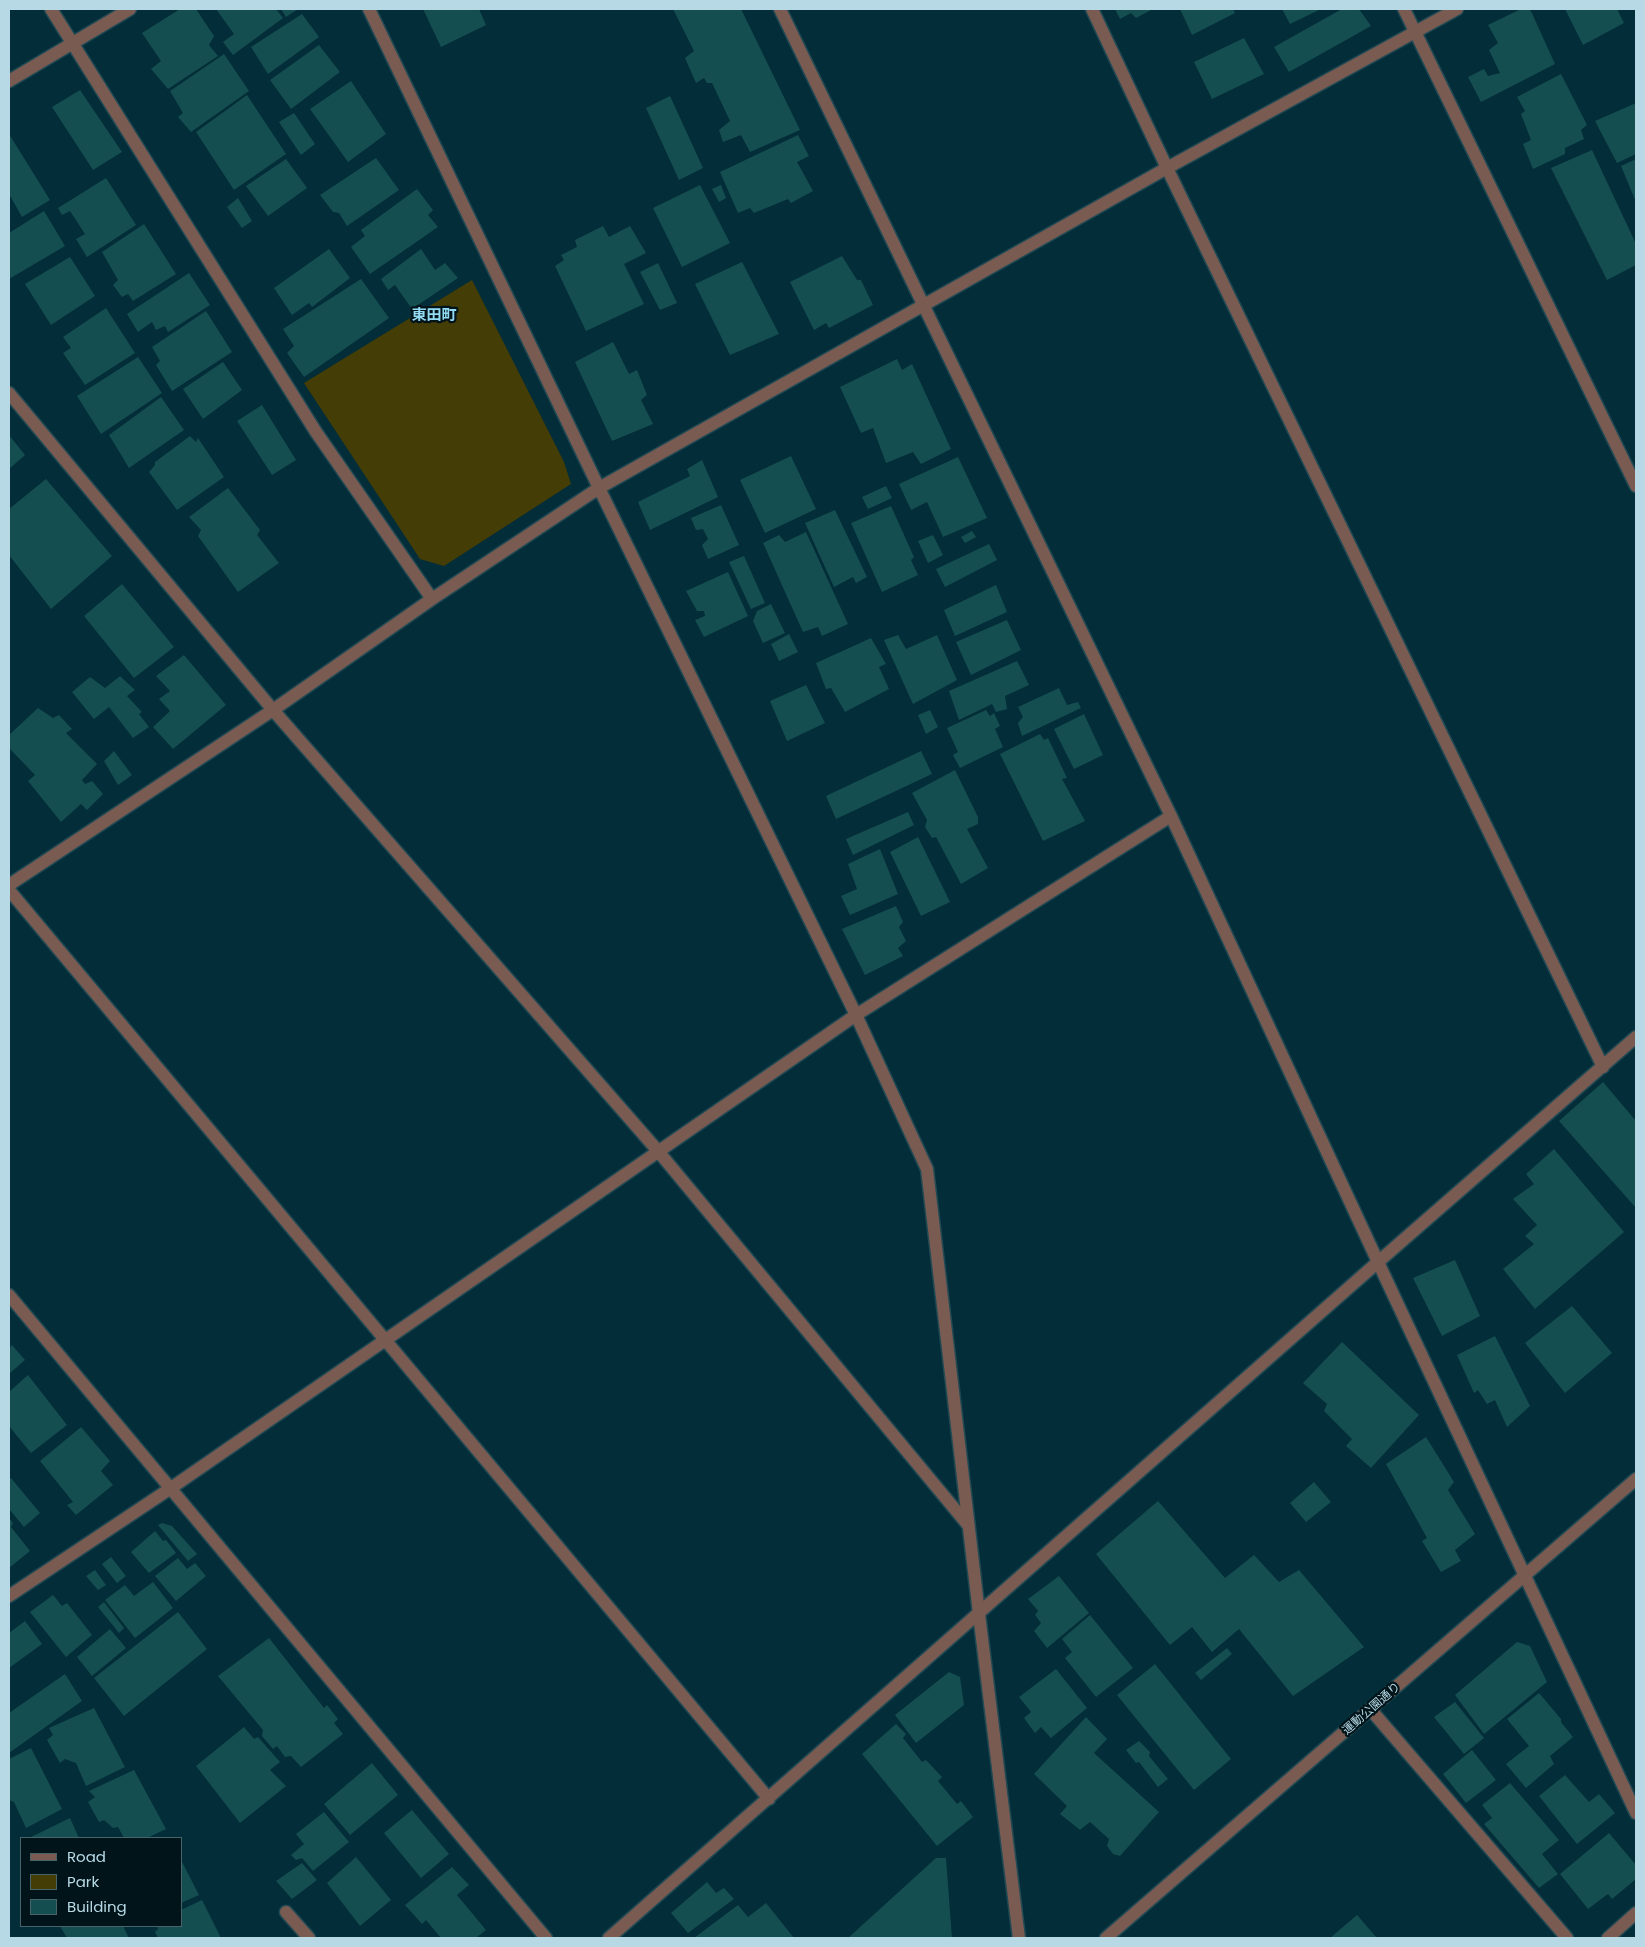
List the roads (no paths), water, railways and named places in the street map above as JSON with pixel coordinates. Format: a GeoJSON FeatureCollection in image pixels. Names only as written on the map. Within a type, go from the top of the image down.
{"type":"FeatureCollection","features":[{"type":"Feature","properties":{"kind":"street"},"geometry":{"type":"LineString","coordinates":[[51,9],[316,432],[432,599]]}},
{"type":"Feature","properties":{"kind":"street"},"geometry":{"type":"LineString","coordinates":[[9,81],[130,9]]}},
{"type":"Feature","properties":{"kind":"street"},"geometry":{"type":"LineString","coordinates":[[369,9],[599,488],[856,1015],[928,1169],[968,1525],[1019,1938]]}},
{"type":"Feature","properties":{"kind":"street"},"geometry":{"type":"LineString","coordinates":[[780,9],[1171,816],[1636,1813]]}},
{"type":"Feature","properties":{"kind":"street"},"geometry":{"type":"LineString","coordinates":[[1092,9],[1167,168],[1603,1067]]}},
{"type":"Feature","properties":{"kind":"street"},"geometry":{"type":"LineString","coordinates":[[1404,9],[1636,486]]}},
{"type":"Feature","properties":{"kind":"street"},"geometry":{"type":"LineString","coordinates":[[9,885],[273,710],[432,599],[599,488],[1167,168],[1457,9]]}},
{"type":"Feature","properties":{"kind":"street"},"geometry":{"type":"LineString","coordinates":[[9,394],[273,710],[658,1151],[968,1525]]}},
{"type":"Feature","properties":{"kind":"street"},"geometry":{"type":"LineString","coordinates":[[9,1596],[171,1488],[856,1015],[1171,816]]}},
{"type":"Feature","properties":{"kind":"street"},"geometry":{"type":"LineString","coordinates":[[9,890],[769,1799]]}},
{"type":"Feature","properties":{"kind":"street"},"geometry":{"type":"LineString","coordinates":[[609,1938],[1636,1037]]}},
{"type":"Feature","properties":{"kind":"street"},"geometry":{"type":"LineString","coordinates":[[9,1295],[546,1938]]}},
{"type":"Feature","properties":{"kind":"street","name":"運動公園通り"},"geometry":{"type":"LineString","coordinates":[[1106,1938],[1636,1479]]}},
{"type":"Feature","properties":{"kind":"street"},"geometry":{"type":"LineString","coordinates":[[1371,1710],[1567,1938]]}},
{"type":"Feature","properties":{"kind":"street"},"geometry":{"type":"LineString","coordinates":[[286,1912],[309,1938]]}},
{"type":"Feature","properties":{"kind":"street"},"geometry":{"type":"LineString","coordinates":[[1608,1938],[1636,1913]]}},
{"type":"Feature","properties":{"kind":"district","name":"東田町"},"geometry":{"type":"Point","coordinates":[434,316]}}]}
